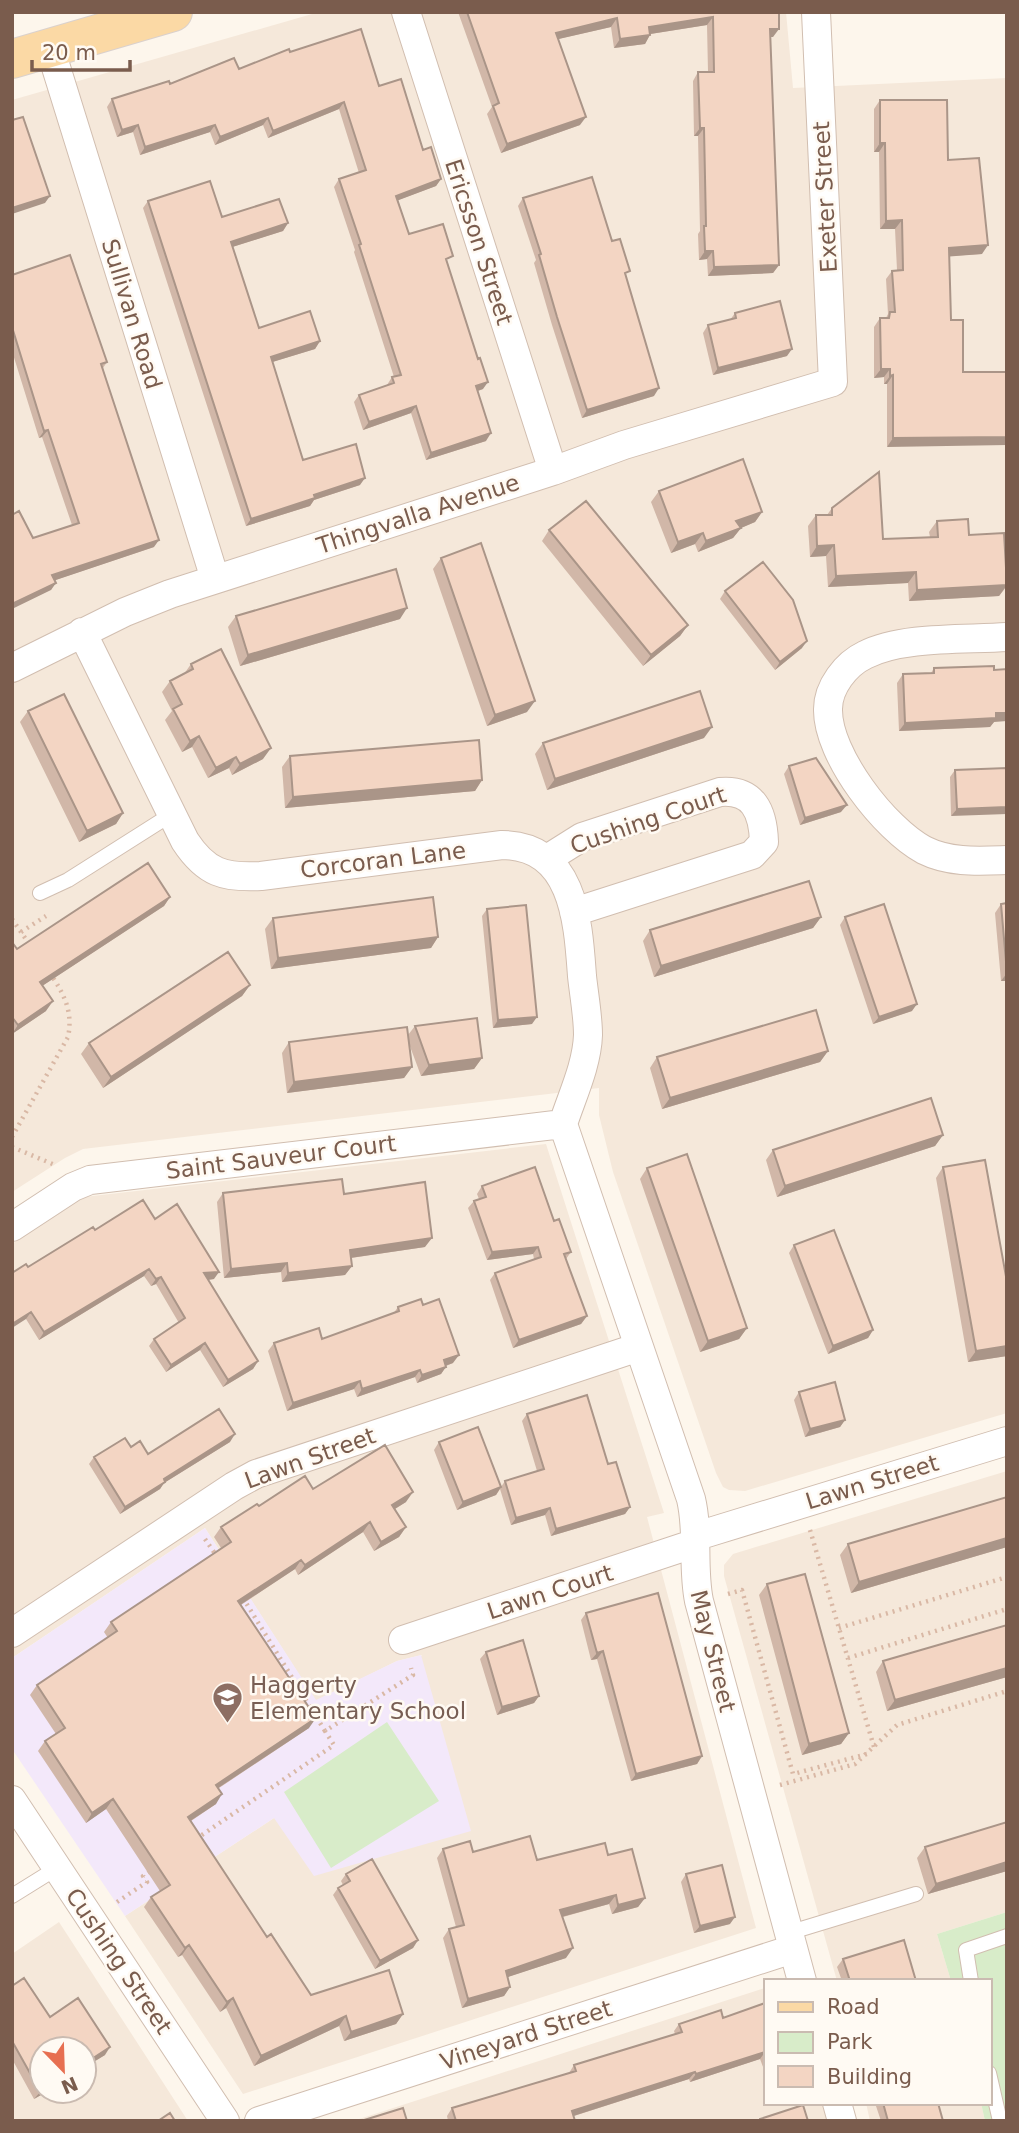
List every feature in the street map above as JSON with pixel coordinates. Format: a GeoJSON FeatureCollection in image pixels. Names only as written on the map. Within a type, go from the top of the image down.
{"type":"FeatureCollection","features":[{"type":"Feature","properties":{"kind":"main road"},"geometry":{"type":"LineString","coordinates":[[23,55],[173,12]]}},
{"type":"Feature","properties":{"kind":"street","name":"Ericsson Street"},"geometry":{"type":"LineString","coordinates":[[406,12],[553,471]]}},
{"type":"Feature","properties":{"kind":"street","name":"Exeter Street"},"geometry":{"type":"LineString","coordinates":[[816,12],[833,382]]}},
{"type":"Feature","properties":{"kind":"street","name":"Sullivan Road"},"geometry":{"type":"LineString","coordinates":[[23,55],[215,579]]}},
{"type":"Feature","properties":{"kind":"street","name":"Thingvalla Avenue"},"geometry":{"type":"LineString","coordinates":[[12,668],[147,603],[215,579],[553,471],[624,444],[833,382]]}},
{"type":"Feature","properties":{"kind":"street","name":"Corcoran Lane"},"geometry":{"type":"LineString","coordinates":[[82,632],[185,841],[197,858],[214,871],[233,876],[261,876],[491,846],[523,846],[547,859]]}},
{"type":"Feature","properties":{"kind":"street"},"geometry":{"type":"LineString","coordinates":[[1007,637],[909,643],[874,651],[856,660],[843,673],[831,693],[828,708],[836,746],[848,768],[898,830],[917,845],[937,855],[967,861],[1007,860]]}},
{"type":"Feature","properties":{"kind":"street","name":"Cushing Court"},"geometry":{"type":"LineString","coordinates":[[547,859],[582,837],[720,792],[742,792],[752,800],[764,842],[752,855],[574,912]]}},
{"type":"Feature","properties":{"kind":"street"},"geometry":{"type":"LineString","coordinates":[[547,859],[563,880],[574,912],[588,1034],[583,1060],[563,1124]]}},
{"type":"Feature","properties":{"kind":"street","name":"Saint Sauveur Court"},"geometry":{"type":"LineString","coordinates":[[12,1227],[73,1187],[90,1180],[563,1124]]}},
{"type":"Feature","properties":{"kind":"street","name":"May Street"},"geometry":{"type":"LineString","coordinates":[[563,1124],[688,1489],[696,1539],[695,1577],[699,1601],[801,1979]]}},
{"type":"Feature","properties":{"kind":"street","name":"Lawn Street"},"geometry":{"type":"LineString","coordinates":[[12,1633],[234,1486],[256,1475],[639,1347]]}},
{"type":"Feature","properties":{"kind":"street","name":"Lawn Street"},"geometry":{"type":"LineString","coordinates":[[696,1539],[1007,1441]]}},
{"type":"Feature","properties":{"kind":"street","name":"Lawn Court"},"geometry":{"type":"LineString","coordinates":[[403,1640],[696,1539]]}},
{"type":"Feature","properties":{"kind":"street","name":"Cushing Street"},"geometry":{"type":"LineString","coordinates":[[12,1800],[225,2121]]}},
{"type":"Feature","properties":{"kind":"street","name":"Vineyard Street"},"geometry":{"type":"LineString","coordinates":[[259,2121],[790,1941]]}},
{"type":"Feature","properties":{"kind":"lane"},"geometry":{"type":"LineString","coordinates":[[40,893],[68,880],[172,814]]}},
{"type":"Feature","properties":{"kind":"lane"},"geometry":{"type":"LineString","coordinates":[[12,1896],[57,1868]]}},
{"type":"Feature","properties":{"kind":"lane"},"geometry":{"type":"LineString","coordinates":[[790,1941],[916,1894]]}},
{"type":"Feature","properties":{"kind":"lane"},"geometry":{"type":"LineString","coordinates":[[971,1979],[966,1951],[1007,1936]]}},
{"type":"Feature","properties":{"kind":"lane"},"geometry":{"type":"LineString","coordinates":[[991,2082],[1000,2121]]}},
{"type":"Feature","properties":{"kind":"path"},"geometry":{"type":"LineString","coordinates":[[12,919],[35,953]]}},
{"type":"Feature","properties":{"kind":"path"},"geometry":{"type":"LineString","coordinates":[[12,1136],[68,1037],[71,1023],[69,1007],[50,973]]}},
{"type":"Feature","properties":{"kind":"path"},"geometry":{"type":"LineString","coordinates":[[12,1147],[59,1166]]}},
{"type":"Feature","properties":{"kind":"path"},"geometry":{"type":"LineString","coordinates":[[809,1528],[874,1748]]}},
{"type":"Feature","properties":{"kind":"path"},"geometry":{"type":"LineString","coordinates":[[200,1531],[220,1561]]}},
{"type":"Feature","properties":{"kind":"path"},"geometry":{"type":"LineString","coordinates":[[839,1628],[1007,1577]]}},
{"type":"Feature","properties":{"kind":"path"},"geometry":{"type":"LineString","coordinates":[[723,1596],[742,1590],[793,1774],[867,1754]]}},
{"type":"Feature","properties":{"kind":"path"},"geometry":{"type":"LineString","coordinates":[[188,1845],[334,1745],[241,1595]]}},
{"type":"Feature","properties":{"kind":"path"},"geometry":{"type":"LineString","coordinates":[[848,1658],[1007,1609]]}},
{"type":"Feature","properties":{"kind":"path"},"geometry":{"type":"LineString","coordinates":[[325,1731],[413,1675],[403,1640]]}},
{"type":"Feature","properties":{"kind":"path"},"geometry":{"type":"LineString","coordinates":[[776,1786],[855,1765],[897,1725],[1007,1691]]}},
{"type":"Feature","properties":{"kind":"path"},"geometry":{"type":"LineString","coordinates":[[113,1905],[147,1882],[143,1876],[155,1868]]}},
{"type":"Feature","properties":{"kind":"shaded area"},"geometry":{"type":"Polygon","coordinates":[[[319,12],[786,12],[793,88],[1007,78],[1007,1413],[745,1491],[723,1487],[613,1172],[599,1115],[599,1088],[83,1149],[12,1192],[12,100],[319,12]]]}},
{"type":"Feature","properties":{"kind":"shaded area"},"geometry":{"type":"Polygon","coordinates":[[[546,1144],[664,1513],[647,1517],[756,1928],[243,2094],[125,1916],[274,1818],[422,1655],[397,1661],[316,1701],[205,1528],[12,1658],[12,1244],[84,1197],[546,1144]]]}},
{"type":"Feature","properties":{"kind":"shaded area"},"geometry":{"type":"Polygon","coordinates":[[[1007,1471],[1007,1912],[937,1934],[950,1979],[836,1979],[724,1576],[724,1565],[733,1554],[1007,1471]]]}},
{"type":"Feature","properties":{"kind":"shaded area","name":"Haggerty Elementary School"},"geometry":{"type":"Polygon","coordinates":[[[205,1528],[316,1700],[397,1661],[421,1655],[471,1831],[314,1876],[274,1818],[125,1916],[12,1749],[12,1658],[205,1528]]]}},
{"type":"Feature","properties":{"kind":"shaded area"},"geometry":{"type":"Polygon","coordinates":[[[59,1922],[188,2121],[12,2121],[12,1954],[59,1922]]]}},
{"type":"Feature","properties":{"kind":"shaded area"},"geometry":{"type":"Polygon","coordinates":[[[764,1988],[764,2105],[825,2105],[829,2121],[353,2121],[764,1988]]]}},
{"type":"Feature","properties":{"kind":"shaded area"},"geometry":{"type":"Polygon","coordinates":[[[866,2105],[981,2105],[985,2121],[870,2121],[866,2105]]]}},
{"type":"Feature","properties":{"kind":"green space"},"geometry":{"type":"Polygon","coordinates":[[[387,1722],[439,1801],[331,1868],[284,1792],[387,1722]]]}},
{"type":"Feature","properties":{"kind":"green space"},"geometry":{"type":"Polygon","coordinates":[[[1007,1912],[1007,2121],[985,2121],[981,2105],[991,2105],[991,1979],[950,1979],[937,1934],[1007,1912]]]}},
{"type":"Feature","properties":{"kind":"building"},"geometry":{"type":"Polygon","coordinates":[[[467,12],[779,12],[779,29],[770,29],[779,265],[714,267],[713,251],[705,251],[704,128],[700,128],[698,72],[714,72],[713,17],[649,27],[650,35],[620,39],[617,18],[556,33],[586,117],[507,144],[493,106],[499,103],[467,12]]]}},
{"type":"Feature","properties":{"kind":"building"},"geometry":{"type":"Polygon","coordinates":[[[361,29],[379,86],[401,79],[423,150],[431,147],[441,179],[396,196],[409,234],[443,224],[453,256],[446,259],[488,382],[476,386],[491,433],[431,453],[416,406],[369,422],[359,395],[394,383],[392,377],[401,375],[339,179],[366,170],[344,102],[273,131],[268,118],[220,137],[215,125],[145,147],[138,125],[122,130],[112,99],[169,81],[170,84],[234,58],[239,69],[289,49],[290,52],[361,29]]]}},
{"type":"Feature","properties":{"kind":"building"},"geometry":{"type":"Polygon","coordinates":[[[880,100],[947,100],[948,160],[979,158],[988,245],[949,248],[951,320],[963,320],[963,372],[1007,372],[1007,437],[893,438],[893,375],[890,376],[890,369],[881,369],[880,318],[889,318],[890,312],[895,312],[892,271],[903,270],[902,220],[886,221],[885,143],[880,143],[880,100]]]}},
{"type":"Feature","properties":{"kind":"building"},"geometry":{"type":"Polygon","coordinates":[[[23,117],[50,196],[12,208],[12,120],[23,117]]]}},
{"type":"Feature","properties":{"kind":"building"},"geometry":{"type":"Polygon","coordinates":[[[592,177],[612,241],[620,239],[630,271],[625,273],[659,388],[587,410],[523,198],[592,177]]]}},
{"type":"Feature","properties":{"kind":"building"},"geometry":{"type":"Polygon","coordinates":[[[210,181],[222,217],[279,199],[288,223],[231,242],[259,328],[310,311],[320,341],[271,357],[303,460],[356,444],[365,478],[251,519],[148,201],[210,181]]]}},
{"type":"Feature","properties":{"kind":"building"},"geometry":{"type":"Polygon","coordinates":[[[70,255],[107,362],[101,364],[159,540],[52,575],[56,583],[12,604],[12,515],[19,511],[33,538],[79,523],[48,430],[44,431],[12,327],[12,275],[70,255]]]}},
{"type":"Feature","properties":{"kind":"building"},"geometry":{"type":"Polygon","coordinates":[[[780,301],[792,349],[718,368],[708,325],[736,318],[735,313],[780,301]]]}},
{"type":"Feature","properties":{"kind":"building"},"geometry":{"type":"Polygon","coordinates":[[[743,459],[762,512],[736,521],[741,528],[706,541],[703,533],[678,542],[659,491],[743,459]]]}},
{"type":"Feature","properties":{"kind":"building"},"geometry":{"type":"Polygon","coordinates":[[[879,472],[883,539],[938,537],[937,521],[968,519],[969,535],[1004,533],[1007,585],[917,590],[916,572],[836,576],[834,545],[817,546],[816,515],[832,515],[832,508],[879,472]]]}},
{"type":"Feature","properties":{"kind":"building"},"geometry":{"type":"Polygon","coordinates":[[[586,501],[688,625],[651,655],[549,530],[586,501]]]}},
{"type":"Feature","properties":{"kind":"building"},"geometry":{"type":"Polygon","coordinates":[[[481,543],[535,701],[495,715],[441,558],[481,543]]]}},
{"type":"Feature","properties":{"kind":"building"},"geometry":{"type":"Polygon","coordinates":[[[763,562],[793,600],[807,641],[780,662],[725,591],[763,562]]]}},
{"type":"Feature","properties":{"kind":"building"},"geometry":{"type":"Polygon","coordinates":[[[396,569],[407,608],[248,655],[236,616],[396,569]]]}},
{"type":"Feature","properties":{"kind":"building"},"geometry":{"type":"Polygon","coordinates":[[[221,649],[271,748],[240,764],[236,757],[216,768],[199,736],[190,741],[173,709],[182,704],[170,681],[193,669],[191,664],[221,649]]]}},
{"type":"Feature","properties":{"kind":"building"},"geometry":{"type":"Polygon","coordinates":[[[994,666],[994,670],[1007,669],[1007,713],[996,713],[996,718],[905,723],[903,674],[934,673],[934,668],[994,666]]]}},
{"type":"Feature","properties":{"kind":"building"},"geometry":{"type":"Polygon","coordinates":[[[700,691],[712,727],[555,779],[543,743],[700,691]]]}},
{"type":"Feature","properties":{"kind":"building"},"geometry":{"type":"Polygon","coordinates":[[[64,694],[123,813],[87,831],[28,711],[64,694]]]}},
{"type":"Feature","properties":{"kind":"building"},"geometry":{"type":"Polygon","coordinates":[[[479,740],[482,780],[293,797],[290,756],[479,740]]]}},
{"type":"Feature","properties":{"kind":"building"},"geometry":{"type":"Polygon","coordinates":[[[816,758],[847,805],[805,818],[789,766],[816,758]]]}},
{"type":"Feature","properties":{"kind":"building"},"geometry":{"type":"Polygon","coordinates":[[[1007,768],[1007,807],[957,809],[955,770],[1007,768]]]}},
{"type":"Feature","properties":{"kind":"building"},"geometry":{"type":"Polygon","coordinates":[[[148,863],[170,897],[40,982],[53,1001],[18,1025],[12,1017],[12,942],[17,949],[148,863]]]}},
{"type":"Feature","properties":{"kind":"building"},"geometry":{"type":"Polygon","coordinates":[[[809,881],[821,917],[661,966],[650,930],[809,881]]]}},
{"type":"Feature","properties":{"kind":"building"},"geometry":{"type":"Polygon","coordinates":[[[433,897],[438,937],[278,958],[273,918],[433,897]]]}},
{"type":"Feature","properties":{"kind":"building"},"geometry":{"type":"Polygon","coordinates":[[[1007,903],[1007,973],[1001,904],[1007,903]]]}},
{"type":"Feature","properties":{"kind":"building"},"geometry":{"type":"Polygon","coordinates":[[[884,904],[917,1004],[879,1017],[845,917],[884,904]]]}},
{"type":"Feature","properties":{"kind":"building"},"geometry":{"type":"Polygon","coordinates":[[[526,905],[537,1017],[498,1020],[487,909],[526,905]]]}},
{"type":"Feature","properties":{"kind":"building"},"geometry":{"type":"Polygon","coordinates":[[[228,952],[250,985],[111,1077],[89,1043],[228,952]]]}},
{"type":"Feature","properties":{"kind":"building"},"geometry":{"type":"Polygon","coordinates":[[[816,1010],[828,1051],[670,1098],[657,1057],[816,1010]]]}},
{"type":"Feature","properties":{"kind":"building"},"geometry":{"type":"Polygon","coordinates":[[[477,1018],[482,1058],[429,1065],[415,1026],[477,1018]]]}},
{"type":"Feature","properties":{"kind":"building"},"geometry":{"type":"Polygon","coordinates":[[[407,1027],[412,1067],[294,1082],[289,1042],[407,1027]]]}},
{"type":"Feature","properties":{"kind":"building"},"geometry":{"type":"Polygon","coordinates":[[[931,1098],[943,1135],[785,1186],[773,1150],[931,1098]]]}},
{"type":"Feature","properties":{"kind":"building"},"geometry":{"type":"Polygon","coordinates":[[[687,1154],[747,1328],[708,1341],[647,1168],[687,1154]]]}},
{"type":"Feature","properties":{"kind":"building"},"geometry":{"type":"Polygon","coordinates":[[[985,1160],[1007,1282],[1007,1346],[976,1351],[943,1167],[985,1160]]]}},
{"type":"Feature","properties":{"kind":"building"},"geometry":{"type":"Polygon","coordinates":[[[535,1167],[554,1221],[559,1219],[571,1252],[564,1254],[587,1316],[519,1340],[495,1273],[541,1257],[538,1247],[492,1252],[474,1201],[486,1197],[482,1186],[535,1167]]]}},
{"type":"Feature","properties":{"kind":"building"},"geometry":{"type":"Polygon","coordinates":[[[342,1179],[344,1194],[425,1182],[432,1238],[350,1250],[352,1266],[288,1273],[287,1263],[231,1269],[223,1193],[342,1179]]]}},
{"type":"Feature","properties":{"kind":"building"},"geometry":{"type":"Polygon","coordinates":[[[143,1200],[155,1219],[177,1204],[219,1272],[204,1273],[258,1361],[228,1380],[205,1343],[171,1365],[154,1339],[185,1318],[161,1277],[156,1279],[149,1269],[44,1332],[31,1312],[12,1324],[12,1273],[26,1264],[28,1267],[93,1227],[95,1230],[143,1200]]]}},
{"type":"Feature","properties":{"kind":"building"},"geometry":{"type":"Polygon","coordinates":[[[834,1230],[873,1330],[833,1346],[794,1245],[834,1230]]]}},
{"type":"Feature","properties":{"kind":"building"},"geometry":{"type":"Polygon","coordinates":[[[421,1299],[423,1305],[439,1299],[459,1355],[444,1360],[446,1367],[422,1375],[420,1370],[362,1389],[360,1381],[293,1403],[274,1343],[319,1328],[322,1339],[399,1311],[398,1307],[421,1299]]]}},
{"type":"Feature","properties":{"kind":"building"},"geometry":{"type":"Polygon","coordinates":[[[835,1382],[845,1420],[810,1429],[799,1392],[835,1382]]]}},
{"type":"Feature","properties":{"kind":"building"},"geometry":{"type":"Polygon","coordinates":[[[587,1395],[608,1464],[616,1462],[630,1507],[556,1529],[550,1508],[516,1518],[505,1481],[544,1469],[527,1414],[587,1395]]]}},
{"type":"Feature","properties":{"kind":"building"},"geometry":{"type":"Polygon","coordinates":[[[219,1409],[235,1434],[125,1507],[94,1457],[125,1438],[131,1447],[140,1441],[148,1454],[219,1409]]]}},
{"type":"Feature","properties":{"kind":"building"},"geometry":{"type":"Polygon","coordinates":[[[478,1427],[501,1487],[463,1502],[439,1442],[478,1427]]]}},
{"type":"Feature","properties":{"kind":"building"},"geometry":{"type":"Polygon","coordinates":[[[385,1445],[413,1492],[392,1505],[406,1527],[381,1542],[370,1522],[305,1565],[301,1560],[238,1601],[316,1718],[216,1785],[222,1794],[188,1817],[267,1937],[271,1934],[311,1995],[389,1970],[403,2014],[351,2032],[346,2016],[261,2056],[233,1998],[227,2002],[189,1945],[185,1948],[151,1897],[170,1885],[113,1799],[92,1813],[45,1741],[65,1728],[37,1685],[117,1631],[111,1622],[231,1542],[221,1527],[305,1476],[313,1489],[385,1445]]]}},
{"type":"Feature","properties":{"kind":"building"},"geometry":{"type":"Polygon","coordinates":[[[1007,1497],[1007,1538],[859,1582],[848,1544],[1007,1497]]]}},
{"type":"Feature","properties":{"kind":"building"},"geometry":{"type":"Polygon","coordinates":[[[805,1574],[849,1733],[809,1744],[767,1584],[805,1574]]]}},
{"type":"Feature","properties":{"kind":"building"},"geometry":{"type":"Polygon","coordinates":[[[658,1593],[702,1756],[636,1774],[603,1651],[597,1653],[586,1613],[658,1593]]]}},
{"type":"Feature","properties":{"kind":"building"},"geometry":{"type":"Polygon","coordinates":[[[1007,1625],[1007,1668],[895,1700],[883,1661],[1007,1625]]]}},
{"type":"Feature","properties":{"kind":"building"},"geometry":{"type":"Polygon","coordinates":[[[523,1640],[539,1696],[502,1707],[486,1652],[523,1640]]]}},
{"type":"Feature","properties":{"kind":"building"},"geometry":{"type":"Polygon","coordinates":[[[1007,1822],[1007,1862],[936,1884],[925,1847],[1007,1822]]]}},
{"type":"Feature","properties":{"kind":"building"},"geometry":{"type":"Polygon","coordinates":[[[530,1836],[537,1860],[605,1843],[608,1855],[632,1849],[645,1898],[618,1905],[616,1895],[560,1910],[573,1948],[506,1971],[510,1987],[468,1999],[449,1929],[464,1925],[443,1849],[470,1841],[473,1852],[530,1836]]]}},
{"type":"Feature","properties":{"kind":"building"},"geometry":{"type":"Polygon","coordinates":[[[372,1859],[418,1940],[380,1961],[338,1888],[350,1881],[346,1874],[372,1859]]]}},
{"type":"Feature","properties":{"kind":"building"},"geometry":{"type":"Polygon","coordinates":[[[722,1865],[735,1917],[700,1926],[686,1874],[722,1865]]]}},
{"type":"Feature","properties":{"kind":"building"},"geometry":{"type":"Polygon","coordinates":[[[904,1940],[915,1979],[849,1979],[843,1959],[904,1940]]]}},
{"type":"Feature","properties":{"kind":"building"},"geometry":{"type":"Polygon","coordinates":[[[24,1978],[50,2017],[78,1998],[110,2047],[98,2055],[98,2035],[28,2035],[28,2070],[12,2041],[12,1986],[24,1978]]]}},
{"type":"Feature","properties":{"kind":"building"},"geometry":{"type":"Polygon","coordinates":[[[764,2003],[764,2052],[572,2111],[575,2121],[456,2121],[452,2108],[576,2071],[574,2065],[682,2032],[679,2024],[721,2010],[723,2018],[764,2003]]]}},
{"type":"Feature","properties":{"kind":"building"},"geometry":{"type":"Polygon","coordinates":[[[803,2105],[808,2121],[760,2121],[760,2119],[803,2105]]]}},
{"type":"Feature","properties":{"kind":"building"},"geometry":{"type":"Polygon","coordinates":[[[884,2105],[939,2105],[943,2121],[888,2121],[884,2105]]]}},
{"type":"Feature","properties":{"kind":"building"},"geometry":{"type":"Polygon","coordinates":[[[403,2108],[407,2121],[361,2121],[403,2108]]]}},
{"type":"Feature","properties":{"kind":"building"},"geometry":{"type":"Polygon","coordinates":[[[170,2113],[175,2121],[158,2121],[170,2113]]]}},
{"type":"Feature","properties":{"kind":"place","name":"Haggerty Elementary School"},"geometry":{"type":"Point","coordinates":[227,1725]}}]}
